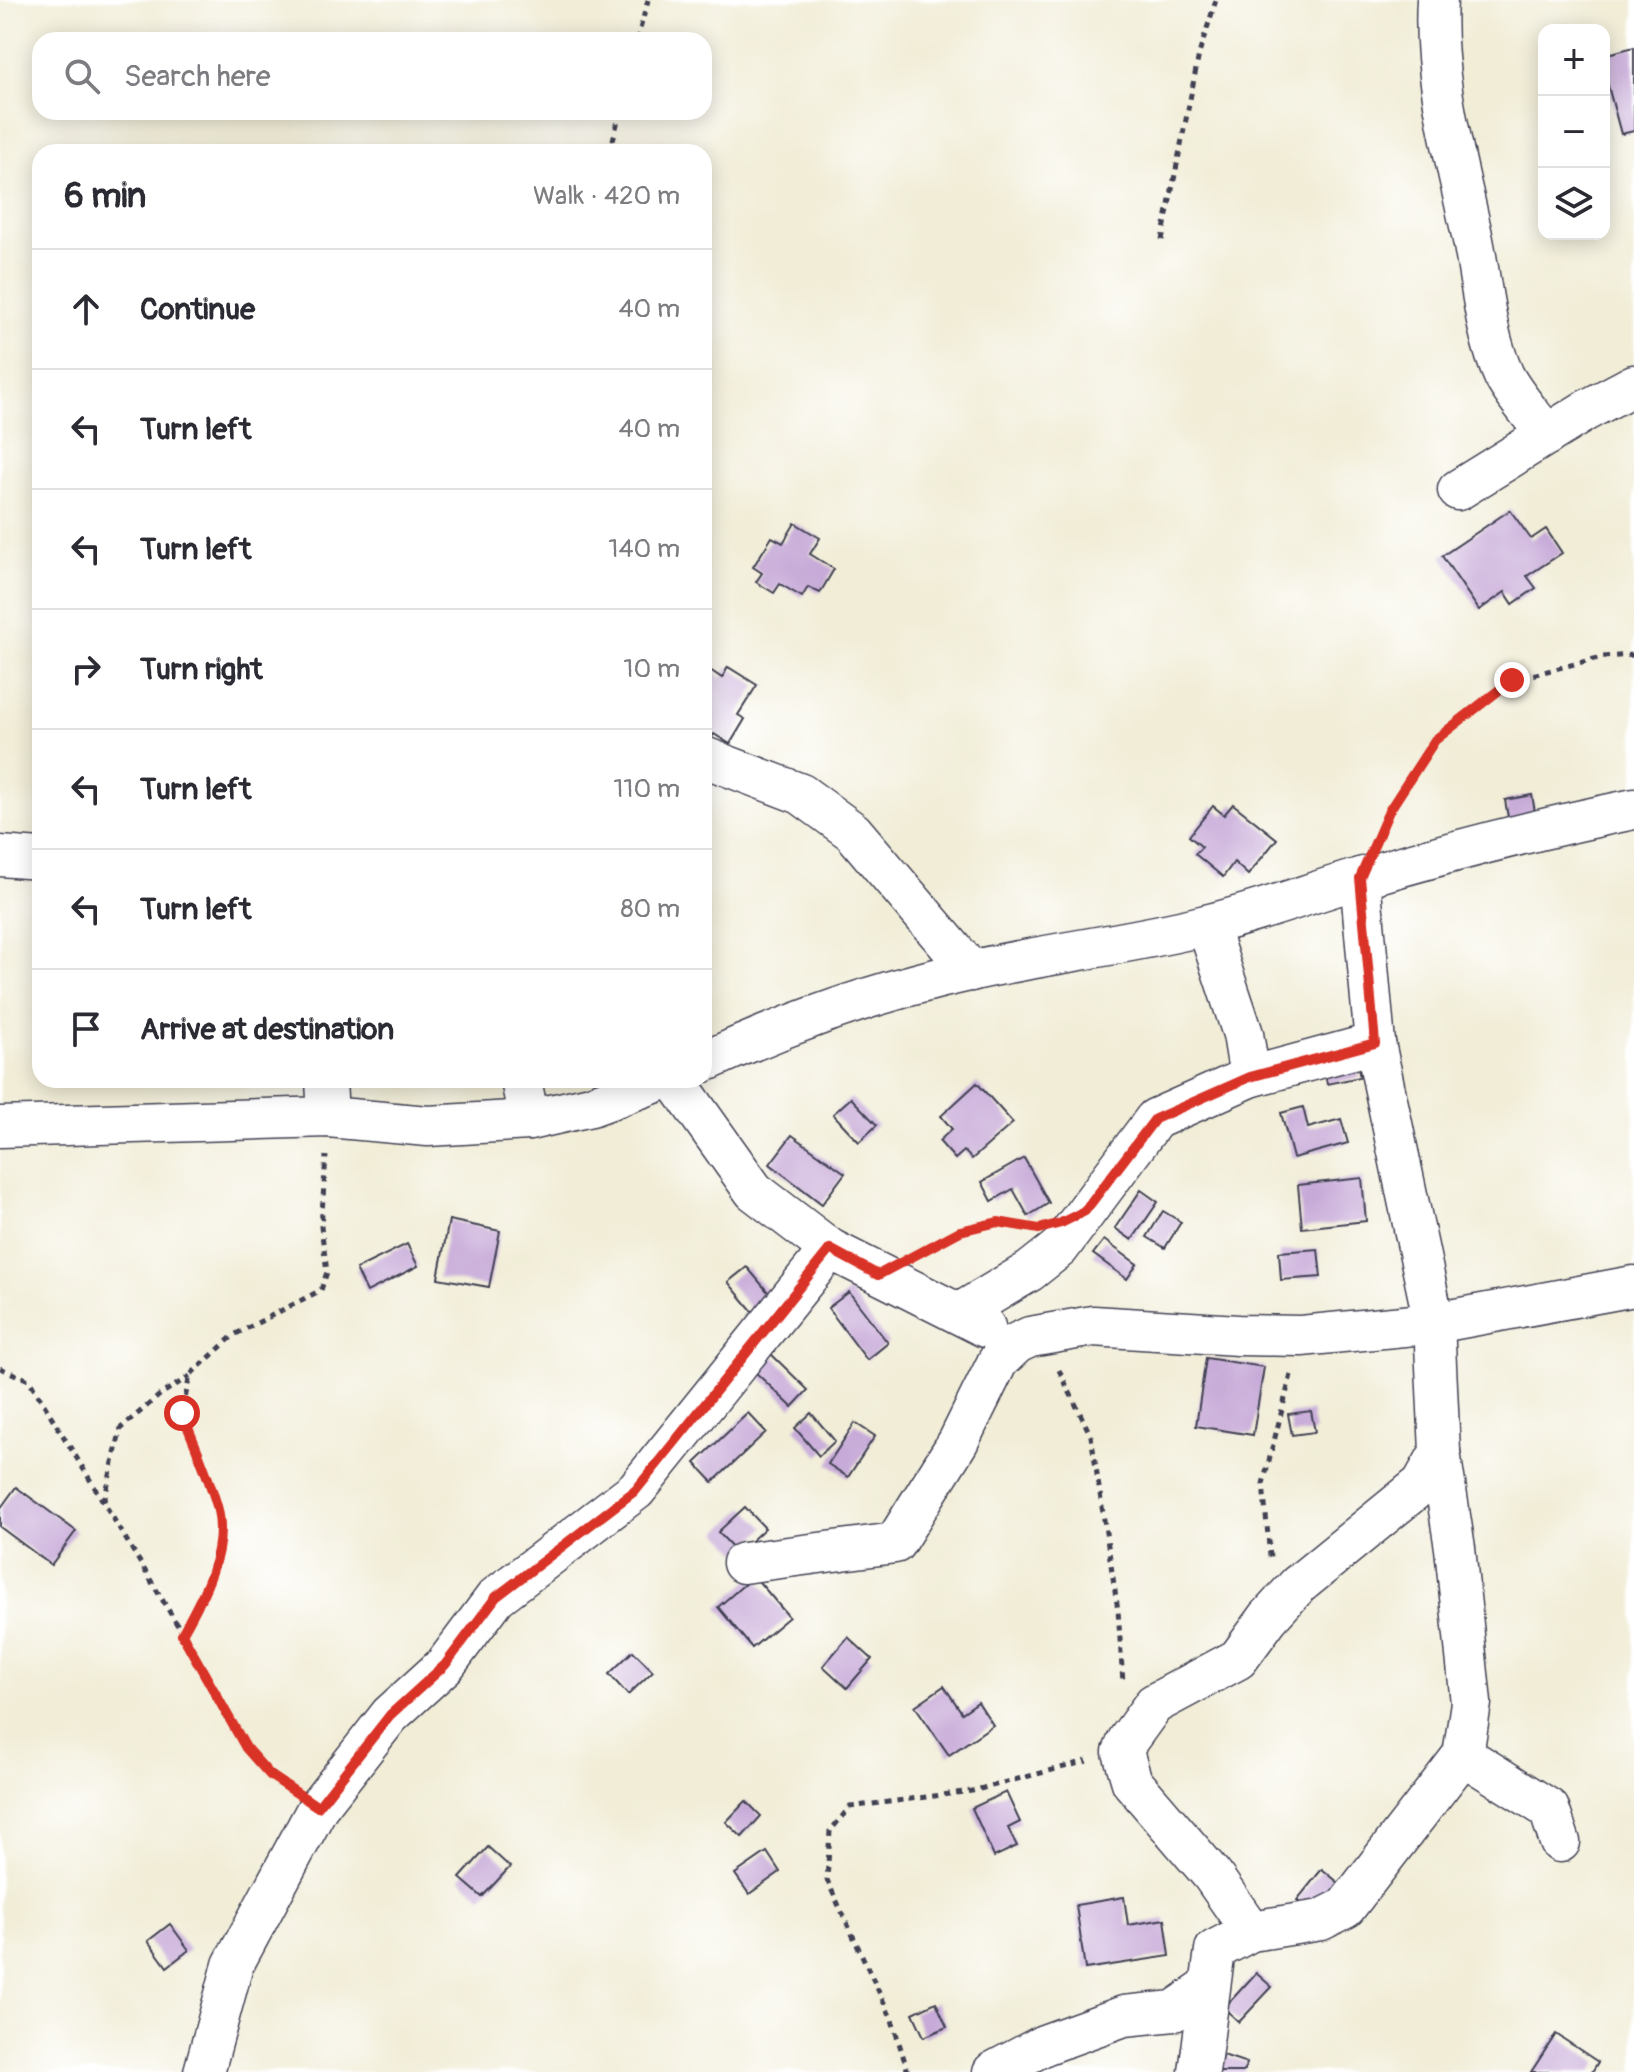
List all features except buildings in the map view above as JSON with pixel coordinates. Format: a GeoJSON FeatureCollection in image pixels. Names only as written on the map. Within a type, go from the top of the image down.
{"type":"FeatureCollection","features":[{"type":"Feature","properties":{"kind":"street"},"geometry":{"type":"LineString","coordinates":[[1437,0],[1435,25],[1442,83],[1495,347],[1504,376],[1547,435]]}},
{"type":"Feature","properties":{"kind":"street"},"geometry":{"type":"LineString","coordinates":[[1458,490],[1634,385]]}},
{"type":"Feature","properties":{"kind":"street"},"geometry":{"type":"LineString","coordinates":[[712,760],[801,794],[853,832],[971,971]]}},
{"type":"Feature","properties":{"kind":"street"},"geometry":{"type":"LineString","coordinates":[[712,1058],[838,1007],[971,971],[1207,925],[1360,878],[1588,818],[1634,809]]}},
{"type":"Feature","properties":{"kind":"street"},"geometry":{"type":"LineString","coordinates":[[0,856],[32,858]]}},
{"type":"Feature","properties":{"kind":"street"},"geometry":{"type":"LineString","coordinates":[[1199,2072],[1215,1950],[1251,1931],[1321,1920],[1345,1908],[1463,1755],[1471,1703],[1455,1548],[1440,1452],[1434,1323],[1375,1043],[1360,878]]}},
{"type":"Feature","properties":{"kind":"street"},"geometry":{"type":"LineString","coordinates":[[1207,925],[1243,1034],[1250,1077]]}},
{"type":"Feature","properties":{"kind":"street"},"geometry":{"type":"LineString","coordinates":[[960,1313],[1030,1271],[1059,1248],[1155,1119],[1250,1077],[1375,1043]]}},
{"type":"Feature","properties":{"kind":"street"},"geometry":{"type":"LineString","coordinates":[[523,1088],[529,1120]]}},
{"type":"Feature","properties":{"kind":"street"},"geometry":{"type":"LineString","coordinates":[[0,1127],[327,1098],[428,1126],[529,1120],[591,1106],[640,1088]]}},
{"type":"Feature","properties":{"kind":"street"},"geometry":{"type":"LineString","coordinates":[[681,1088],[754,1191],[830,1249],[878,1275],[1023,1340]]}},
{"type":"Feature","properties":{"kind":"street"},"geometry":{"type":"LineString","coordinates":[[204,2072],[233,1965],[318,1807],[390,1715],[445,1665],[496,1597],[636,1490],[830,1249]]}},
{"type":"Feature","properties":{"kind":"street"},"geometry":{"type":"LineString","coordinates":[[743,1563],[895,1543],[958,1442],[998,1361],[1023,1340],[1093,1326],[1301,1336],[1434,1323],[1634,1286]]}},
{"type":"Feature","properties":{"kind":"street"},"geometry":{"type":"LineString","coordinates":[[1251,1931],[1212,1875],[1132,1782],[1125,1746],[1154,1704],[1238,1659],[1268,1618],[1298,1585],[1422,1484],[1440,1452]]}},
{"type":"Feature","properties":{"kind":"street"},"geometry":{"type":"LineString","coordinates":[[1463,1755],[1549,1809],[1560,1842]]}},
{"type":"Feature","properties":{"kind":"street"},"geometry":{"type":"LineString","coordinates":[[993,2072],[1044,2045],[1124,2016],[1174,2011],[1209,1987]]}},
{"type":"Feature","properties":{"kind":"path"},"geometry":{"type":"LineString","coordinates":[[639,32],[648,0]]}},
{"type":"Feature","properties":{"kind":"path"},"geometry":{"type":"LineString","coordinates":[[1162,240],[1199,54],[1216,0]]}},
{"type":"Feature","properties":{"kind":"path"},"geometry":{"type":"LineString","coordinates":[[612,144],[618,120]]}},
{"type":"Feature","properties":{"kind":"path"},"geometry":{"type":"LineString","coordinates":[[1360,878],[1389,811],[1435,740],[1512,680],[1602,657],[1634,655]]}},
{"type":"Feature","properties":{"kind":"path"},"geometry":{"type":"LineString","coordinates":[[104,1501],[121,1428],[161,1394],[190,1375],[234,1335],[321,1290],[327,1272],[321,1227],[327,1098]]}},
{"type":"Feature","properties":{"kind":"path"},"geometry":{"type":"LineString","coordinates":[[878,1275],[960,1231],[998,1222],[1025,1227]]}},
{"type":"Feature","properties":{"kind":"path"},"geometry":{"type":"LineString","coordinates":[[1271,1562],[1263,1484],[1301,1336]]}},
{"type":"Feature","properties":{"kind":"path"},"geometry":{"type":"LineString","coordinates":[[908,2072],[892,2020],[827,1880],[830,1831],[850,1807],[972,1791],[1125,1746],[1118,1610],[1091,1436],[1063,1374],[1023,1340]]}},
{"type":"Feature","properties":{"kind":"path"},"geometry":{"type":"LineString","coordinates":[[0,1368],[29,1380],[104,1501],[246,1748],[270,1775],[318,1807]]}},
{"type":"Feature","properties":{"kind":"path"},"geometry":{"type":"LineString","coordinates":[[182,1634],[204,1594],[220,1540],[218,1508],[182,1413],[190,1375]]}},
{"type":"Feature","properties":{"kind":"route"},"geometry":{"type":"LineString","coordinates":[[182,1413],[218,1508],[220,1540],[204,1594],[182,1634],[246,1748],[270,1775],[318,1807],[390,1715],[445,1665],[496,1597],[636,1490],[830,1249],[878,1275],[960,1231],[998,1222],[1039,1229],[1061,1223],[1085,1211],[1155,1119],[1250,1077],[1375,1043],[1360,878],[1389,811],[1435,740],[1512,680]]}}]}
